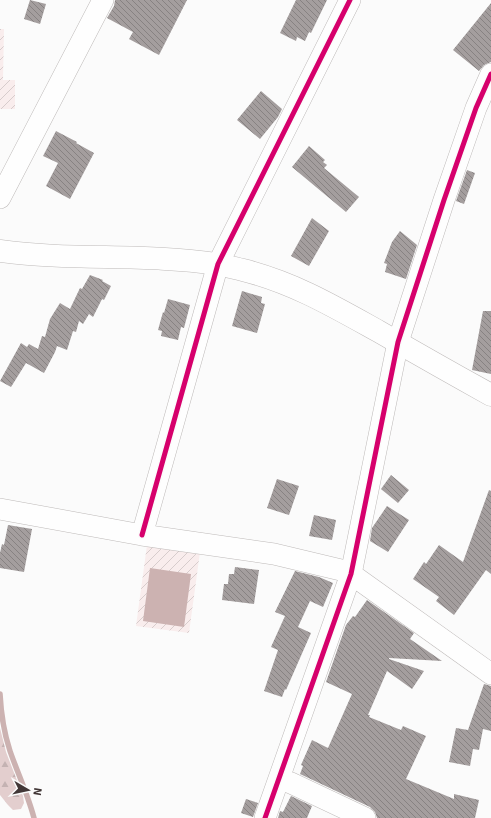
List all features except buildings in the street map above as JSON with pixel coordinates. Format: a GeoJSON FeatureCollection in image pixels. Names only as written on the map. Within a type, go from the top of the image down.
{"type":"FeatureCollection","features":[{"type":"Feature","properties":{"kind":"street"},"geometry":{"type":"LineString","coordinates":[[0,198],[103,0]]}},
{"type":"Feature","properties":{"kind":"street"},"geometry":{"type":"LineString","coordinates":[[142,536],[218,264],[350,0]]}},
{"type":"Feature","properties":{"kind":"street"},"geometry":{"type":"LineString","coordinates":[[265,818],[351,574],[398,342],[444,200],[474,115],[491,74]]}},
{"type":"Feature","properties":{"kind":"street"},"geometry":{"type":"LineString","coordinates":[[0,251],[42,256],[158,258],[218,264],[256,274],[296,288],[335,307],[491,395]]}},
{"type":"Feature","properties":{"kind":"street"},"geometry":{"type":"LineString","coordinates":[[0,509],[142,536],[274,554],[340,570],[351,574],[491,674]]}},
{"type":"Feature","properties":{"kind":"street"},"geometry":{"type":"LineString","coordinates":[[279,779],[291,783],[365,818]]}},
{"type":"Feature","properties":{"kind":"shaded area"},"geometry":{"type":"Polygon","coordinates":[[[0,29],[4,29],[3,80],[15,80],[15,109],[0,109],[0,29]]]}},
{"type":"Feature","properties":{"kind":"shaded area"},"geometry":{"type":"Polygon","coordinates":[[[147,545],[200,552],[189,633],[136,626],[147,545]]]}},
{"type":"Feature","properties":{"kind":"shaded area"},"geometry":{"type":"Polygon","coordinates":[[[150,568],[191,574],[184,627],[143,621],[150,568]]]}},
{"type":"Feature","properties":{"kind":"green space"},"geometry":{"type":"Polygon","coordinates":[[[0,728],[6,752],[23,796],[24,803],[21,809],[13,810],[0,795],[0,728]]]}},
{"type":"Feature","properties":{"kind":"waterway"},"geometry":{"type":"LineString","coordinates":[[0,694],[3,723],[8,744],[34,818]]}},
{"type":"Feature","properties":{"kind":"cycle path"},"geometry":{"type":"LineString","coordinates":[[142,535],[218,264],[350,0]]}},
{"type":"Feature","properties":{"kind":"cycle path"},"geometry":{"type":"LineString","coordinates":[[265,818],[351,574],[398,342],[444,200],[476,108],[491,74]]}}]}
